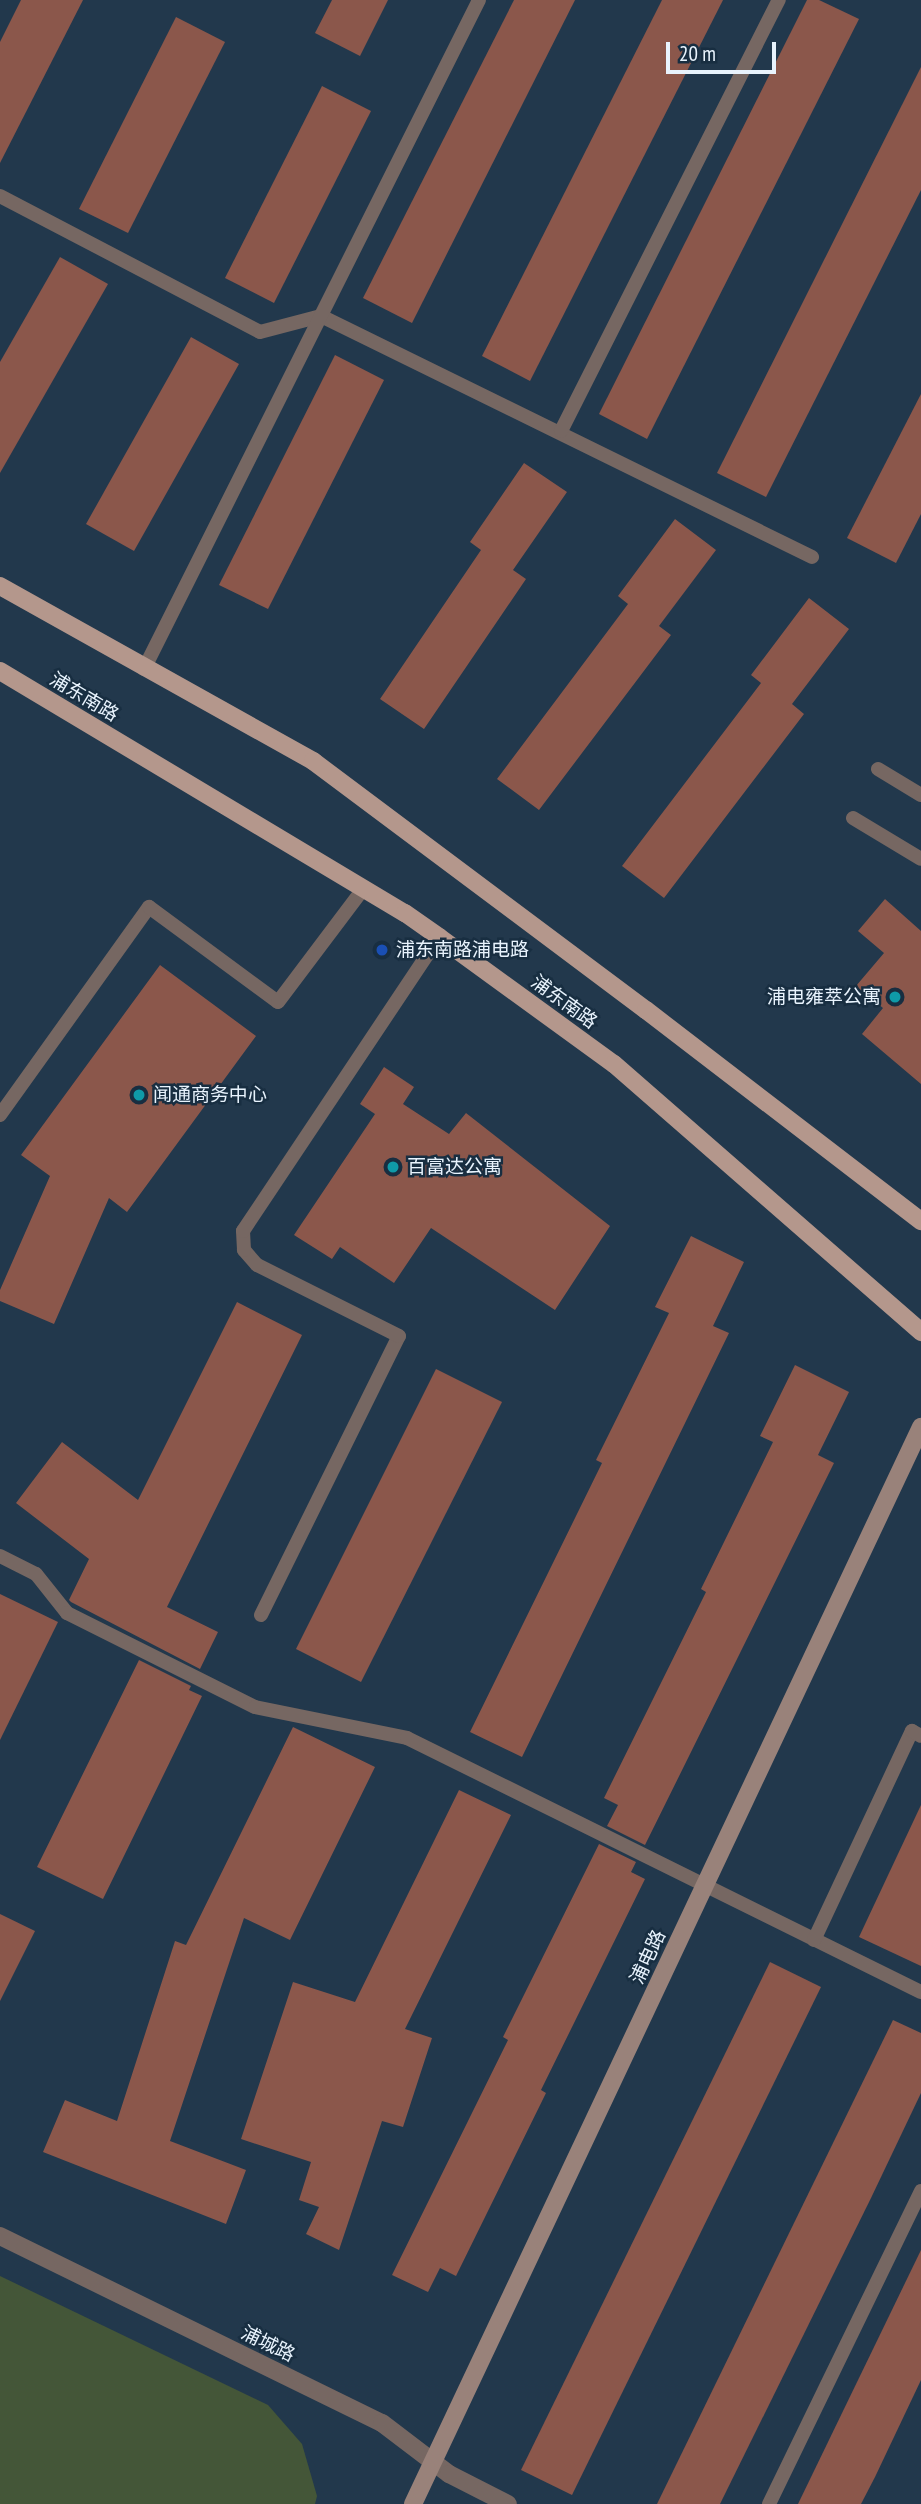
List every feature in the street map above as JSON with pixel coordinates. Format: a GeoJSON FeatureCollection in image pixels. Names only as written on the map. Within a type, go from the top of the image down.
{"type":"FeatureCollection","features":[{"type":"Feature","properties":{"kind":"main road"},"geometry":{"type":"LineString","coordinates":[[0,586],[144,669],[313,761],[646,1010],[921,1221]]}},
{"type":"Feature","properties":{"kind":"main road","name":"浦东南路"},"geometry":{"type":"LineString","coordinates":[[0,671],[364,888],[439,937],[614,1064],[921,1332]]}},
{"type":"Feature","properties":{"kind":"street","name":"浦电路"},"geometry":{"type":"LineString","coordinates":[[413,2504],[921,1427]]}},
{"type":"Feature","properties":{"kind":"street","name":"浦城路"},"geometry":{"type":"LineString","coordinates":[[0,2236],[382,2423],[410,2442],[432,2463],[466,2484],[508,2504]]}},
{"type":"Feature","properties":{"kind":"lane"},"geometry":{"type":"LineString","coordinates":[[144,669],[480,0]]}},
{"type":"Feature","properties":{"kind":"lane"},"geometry":{"type":"LineString","coordinates":[[561,431],[779,0]]}},
{"type":"Feature","properties":{"kind":"lane"},"geometry":{"type":"LineString","coordinates":[[0,196],[260,332],[321,316],[561,431],[812,558]]}},
{"type":"Feature","properties":{"kind":"lane"},"geometry":{"type":"LineString","coordinates":[[878,769],[921,795]]}},
{"type":"Feature","properties":{"kind":"lane"},"geometry":{"type":"LineString","coordinates":[[853,818],[921,859]]}},
{"type":"Feature","properties":{"kind":"lane"},"geometry":{"type":"LineString","coordinates":[[0,1115],[149,907],[278,1002],[364,888]]}},
{"type":"Feature","properties":{"kind":"lane"},"geometry":{"type":"LineString","coordinates":[[261,1615],[399,1336],[257,1265],[244,1250],[243,1231],[439,937]]}},
{"type":"Feature","properties":{"kind":"lane"},"geometry":{"type":"LineString","coordinates":[[0,1556],[36,1574],[67,1613],[255,1707],[407,1738],[921,1992]]}},
{"type":"Feature","properties":{"kind":"lane"},"geometry":{"type":"LineString","coordinates":[[814,1940],[912,1731],[921,1736]]}},
{"type":"Feature","properties":{"kind":"lane"},"geometry":{"type":"LineString","coordinates":[[769,2504],[921,2191]]}},
{"type":"Feature","properties":{"kind":"green space"},"geometry":{"type":"Polygon","coordinates":[[[0,2276],[268,2405],[302,2444],[317,2496],[315,2504],[0,2504],[0,2276]]]}},
{"type":"Feature","properties":{"kind":"building"},"geometry":{"type":"Polygon","coordinates":[[[21,0],[83,0],[0,163],[0,42],[21,0]]]}},
{"type":"Feature","properties":{"kind":"building"},"geometry":{"type":"Polygon","coordinates":[[[332,0],[388,0],[360,56],[315,33],[332,0]]]}},
{"type":"Feature","properties":{"kind":"building"},"geometry":{"type":"Polygon","coordinates":[[[514,0],[575,0],[412,323],[363,298],[514,0]]]}},
{"type":"Feature","properties":{"kind":"building"},"geometry":{"type":"Polygon","coordinates":[[[662,0],[723,0],[530,381],[482,356],[662,0]]]}},
{"type":"Feature","properties":{"kind":"building"},"geometry":{"type":"Polygon","coordinates":[[[807,0],[819,0],[859,19],[647,439],[599,414],[807,0]]]}},
{"type":"Feature","properties":{"kind":"building"},"geometry":{"type":"Polygon","coordinates":[[[176,17],[225,42],[128,233],[79,209],[176,17]]]}},
{"type":"Feature","properties":{"kind":"building"},"geometry":{"type":"Polygon","coordinates":[[[921,67],[921,190],[766,497],[717,473],[921,67]]]}},
{"type":"Feature","properties":{"kind":"building"},"geometry":{"type":"Polygon","coordinates":[[[322,86],[371,111],[274,303],[225,278],[322,86]]]}},
{"type":"Feature","properties":{"kind":"building"},"geometry":{"type":"Polygon","coordinates":[[[60,257],[108,284],[0,473],[0,362],[60,257]]]}},
{"type":"Feature","properties":{"kind":"building"},"geometry":{"type":"Polygon","coordinates":[[[191,337],[239,364],[134,551],[86,524],[191,337]]]}},
{"type":"Feature","properties":{"kind":"building"},"geometry":{"type":"Polygon","coordinates":[[[335,355],[384,380],[268,609],[219,585],[335,355]]]}},
{"type":"Feature","properties":{"kind":"building"},"geometry":{"type":"Polygon","coordinates":[[[921,394],[921,514],[896,563],[847,538],[921,394]]]}},
{"type":"Feature","properties":{"kind":"building"},"geometry":{"type":"Polygon","coordinates":[[[524,463],[567,492],[513,570],[526,579],[424,729],[380,699],[481,550],[470,542],[524,463]]]}},
{"type":"Feature","properties":{"kind":"building"},"geometry":{"type":"Polygon","coordinates":[[[675,519],[716,550],[659,626],[671,635],[539,810],[497,779],[628,604],[618,596],[675,519]]]}},
{"type":"Feature","properties":{"kind":"building"},"geometry":{"type":"Polygon","coordinates":[[[809,598],[849,629],[792,704],[804,714],[664,898],[622,866],[761,683],[751,675],[809,598]]]}},
{"type":"Feature","properties":{"kind":"building","name":"浦电雍萃公寓"},"geometry":{"type":"Polygon","coordinates":[[[885,899],[921,931],[921,1084],[862,1034],[883,1008],[856,986],[884,953],[858,931],[885,899]]]}},
{"type":"Feature","properties":{"kind":"building","name":"闻通商务中心"},"geometry":{"type":"Polygon","coordinates":[[[160,965],[256,1036],[127,1212],[109,1198],[54,1324],[0,1301],[0,1290],[50,1176],[21,1155],[160,965]]]}},
{"type":"Feature","properties":{"kind":"building"},"geometry":{"type":"Polygon","coordinates":[[[384,1067],[414,1087],[403,1104],[449,1134],[466,1113],[610,1226],[555,1310],[431,1228],[394,1283],[340,1247],[332,1259],[294,1235],[375,1114],[360,1104],[384,1067]]]}},
{"type":"Feature","properties":{"kind":"building"},"geometry":{"type":"Polygon","coordinates":[[[691,1236],[744,1262],[713,1326],[729,1333],[522,1757],[470,1732],[602,1463],[596,1460],[669,1313],[655,1307],[691,1236]]]}},
{"type":"Feature","properties":{"kind":"building"},"geometry":{"type":"Polygon","coordinates":[[[237,1302],[302,1335],[167,1607],[218,1632],[200,1669],[71,1602],[69,1600],[89,1559],[16,1503],[62,1442],[138,1500],[237,1302]]]}},
{"type":"Feature","properties":{"kind":"building"},"geometry":{"type":"Polygon","coordinates":[[[795,1365],[849,1392],[818,1455],[834,1463],[645,1845],[607,1826],[618,1805],[604,1798],[706,1592],[701,1589],[773,1442],[760,1436],[795,1365]]]}},
{"type":"Feature","properties":{"kind":"building"},"geometry":{"type":"Polygon","coordinates":[[[436,1369],[502,1402],[361,1682],[296,1649],[436,1369]]]}},
{"type":"Feature","properties":{"kind":"building"},"geometry":{"type":"Polygon","coordinates":[[[0,1594],[58,1622],[0,1740],[0,1594]]]}},
{"type":"Feature","properties":{"kind":"building"},"geometry":{"type":"Polygon","coordinates":[[[139,1660],[191,1686],[189,1690],[202,1696],[103,1899],[37,1867],[139,1660]]]}},
{"type":"Feature","properties":{"kind":"building"},"geometry":{"type":"Polygon","coordinates":[[[293,1727],[375,1767],[290,1940],[244,1918],[170,2141],[246,2170],[226,2224],[43,2152],[65,2100],[117,2121],[175,1941],[186,1945],[293,1727]]]}},
{"type":"Feature","properties":{"kind":"building"},"geometry":{"type":"Polygon","coordinates":[[[459,1790],[511,1815],[405,2029],[432,2038],[403,2127],[382,2121],[339,2250],[306,2234],[319,2207],[299,2200],[311,2162],[241,2139],[293,1982],[355,2002],[459,1790]]]}},
{"type":"Feature","properties":{"kind":"building"},"geometry":{"type":"Polygon","coordinates":[[[921,1805],[921,1966],[859,1937],[921,1805]]]}},
{"type":"Feature","properties":{"kind":"building"},"geometry":{"type":"Polygon","coordinates":[[[599,1844],[636,1862],[631,1872],[645,1879],[541,2090],[546,2093],[456,2276],[440,2268],[428,2292],[392,2275],[508,2040],[503,2037],[599,1844]]]}},
{"type":"Feature","properties":{"kind":"building"},"geometry":{"type":"Polygon","coordinates":[[[0,1914],[35,1931],[0,2001],[0,1914]]]}},
{"type":"Feature","properties":{"kind":"building"},"geometry":{"type":"Polygon","coordinates":[[[770,1962],[821,1987],[572,2495],[521,2470],[770,1962]]]}},
{"type":"Feature","properties":{"kind":"building"},"geometry":{"type":"Polygon","coordinates":[[[893,2020],[921,2033],[921,2093],[871,2198],[720,2504],[657,2504],[893,2020]]]}},
{"type":"Feature","properties":{"kind":"building"},"geometry":{"type":"Polygon","coordinates":[[[921,2250],[921,2380],[875,2477],[861,2504],[798,2504],[921,2250]]]}},
{"type":"Feature","properties":{"kind":"place","name":"浦东南路浦电路"},"geometry":{"type":"Point","coordinates":[382,950]}},
{"type":"Feature","properties":{"kind":"place","name":"浦电雍萃公寓"},"geometry":{"type":"Point","coordinates":[895,997]}},
{"type":"Feature","properties":{"kind":"place","name":"闻通商务中心"},"geometry":{"type":"Point","coordinates":[139,1095]}},
{"type":"Feature","properties":{"kind":"place","name":"百富达公寓"},"geometry":{"type":"Point","coordinates":[393,1167]}}]}
